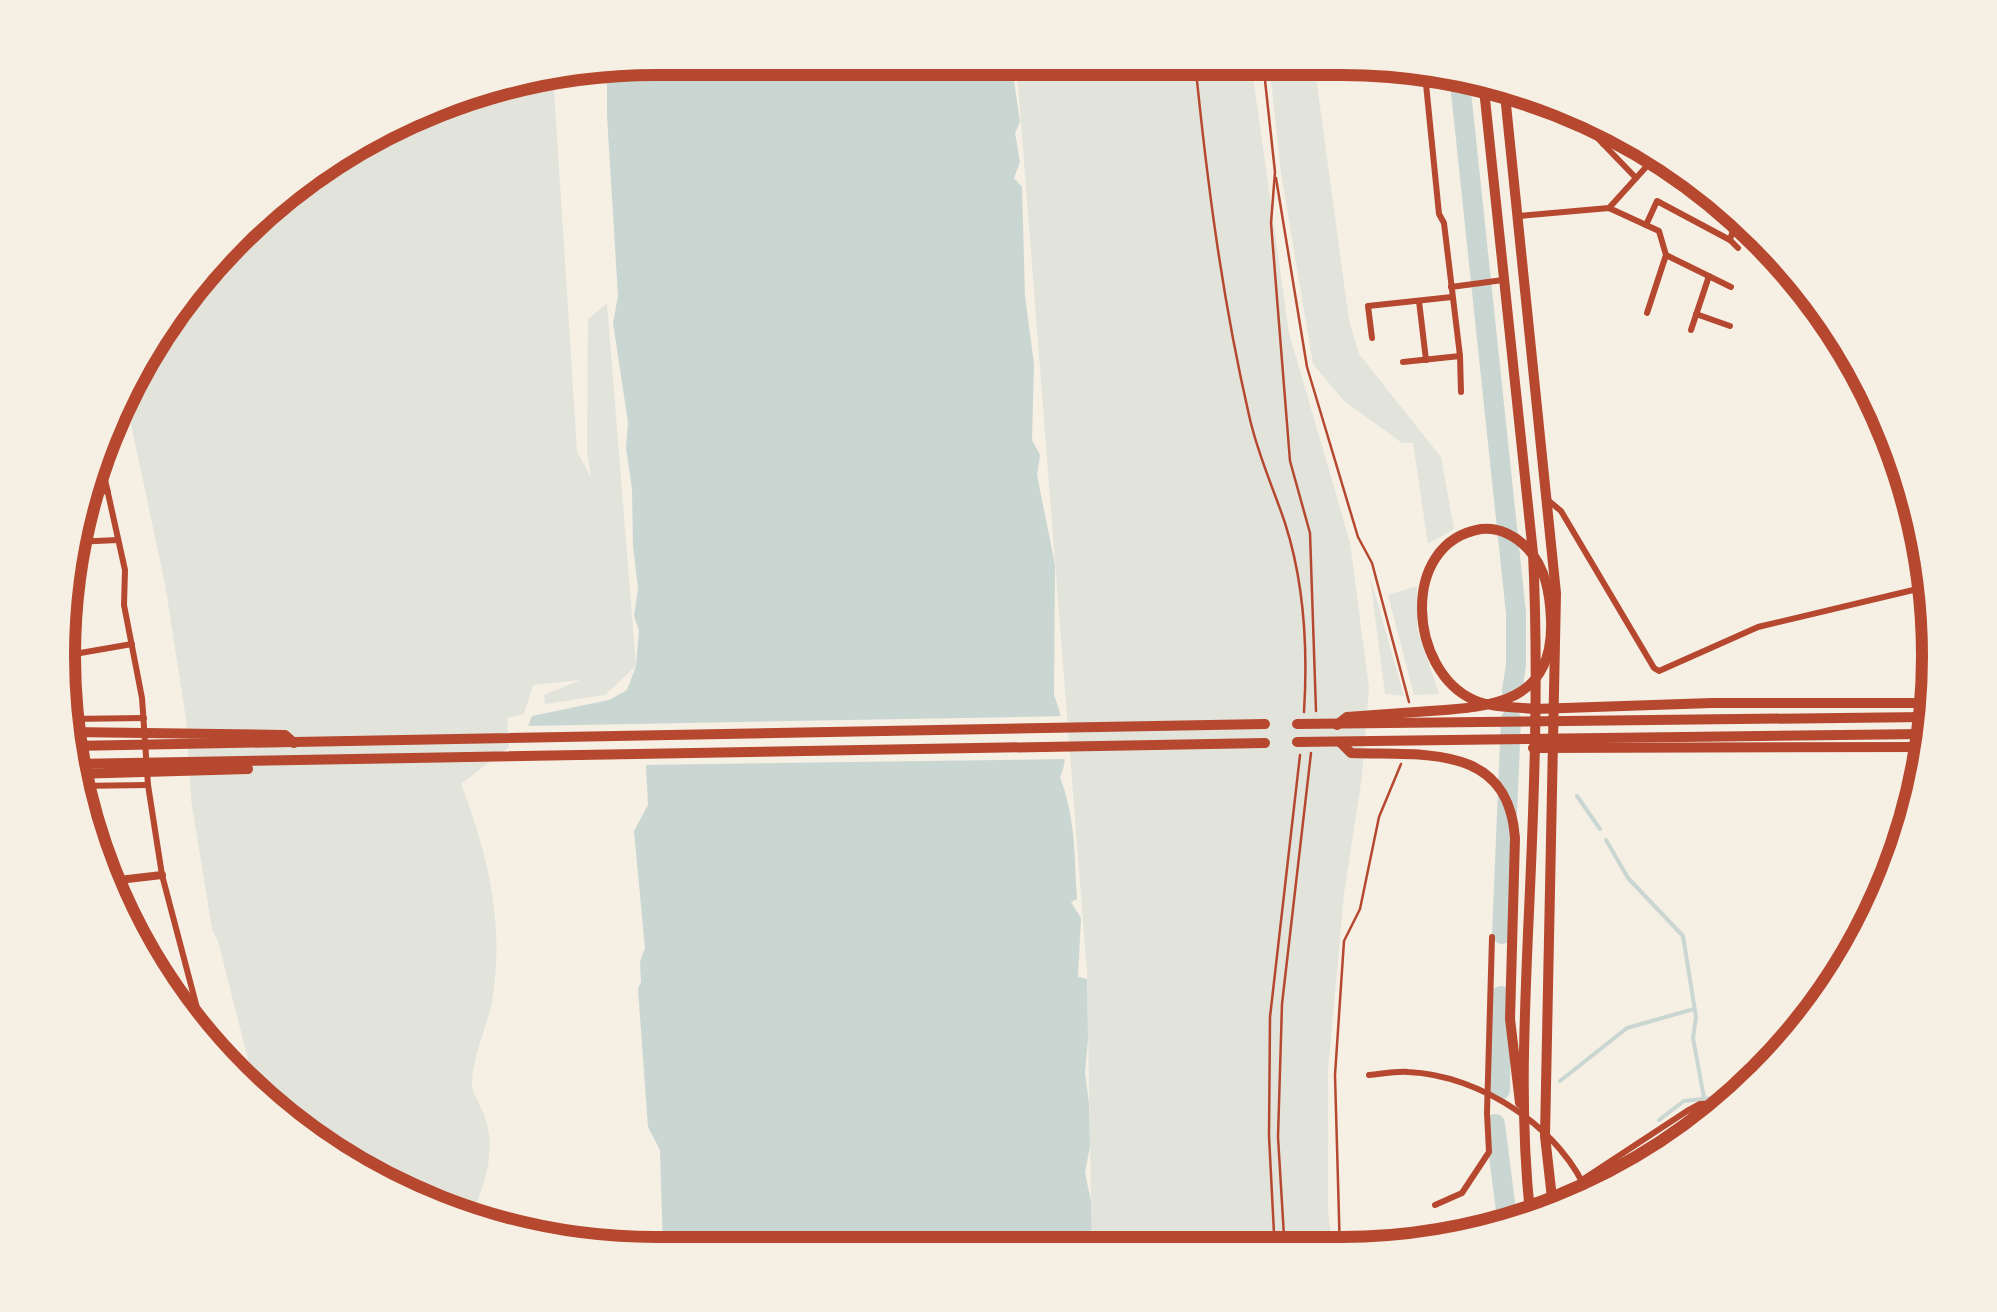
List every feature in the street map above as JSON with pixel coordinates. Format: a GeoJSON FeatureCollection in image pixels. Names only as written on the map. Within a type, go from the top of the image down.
{"type":"FeatureCollection","features":[{"type":"Feature","properties":{"kind":"main road"},"geometry":{"type":"LineString","coordinates":[[1484,93],[1534,553],[1535,708],[1522,1114]]}},
{"type":"Feature","properties":{"kind":"main road"},"geometry":{"type":"LineString","coordinates":[[1506,99],[1556,594],[1545,1136],[1552,1197]]}},
{"type":"Feature","properties":{"kind":"main road"},"geometry":{"type":"LineString","coordinates":[[1337,725],[1346,717],[1485,708],[1518,693],[1542,669],[1551,626],[1545,578],[1529,550],[1507,532],[1488,528],[1463,533],[1442,546],[1432,558],[1423,582],[1424,630],[1436,665],[1475,701],[1535,708],[1920,702]]}},
{"type":"Feature","properties":{"kind":"main road"},"geometry":{"type":"LineString","coordinates":[[1300,719],[1337,725],[1919,717]]}},
{"type":"Feature","properties":{"kind":"main road"},"geometry":{"type":"LineString","coordinates":[[82,746],[1265,724]]}},
{"type":"Feature","properties":{"kind":"main road"},"geometry":{"type":"LineString","coordinates":[[80,732],[285,735],[294,742]]}},
{"type":"Feature","properties":{"kind":"main road"},"geometry":{"type":"LineString","coordinates":[[1299,747],[1340,742],[1917,734]]}},
{"type":"Feature","properties":{"kind":"main road"},"geometry":{"type":"LineString","coordinates":[[1340,742],[1351,753],[1442,756],[1478,768],[1503,792],[1514,815],[1510,1018],[1529,1205]]}},
{"type":"Feature","properties":{"kind":"main road"},"geometry":{"type":"LineString","coordinates":[[85,764],[1266,743]]}},
{"type":"Feature","properties":{"kind":"main road"},"geometry":{"type":"LineString","coordinates":[[1533,748],[1915,746]]}},
{"type":"Feature","properties":{"kind":"main road"},"geometry":{"type":"LineString","coordinates":[[87,774],[283,767],[295,762]]}},
{"type":"Feature","properties":{"kind":"street"},"geometry":{"type":"LineString","coordinates":[[1426,81],[1439,214],[1444,223],[1460,356],[1460,392]]}},
{"type":"Feature","properties":{"kind":"street"},"geometry":{"type":"LineString","coordinates":[[1592,132],[1636,178]]}},
{"type":"Feature","properties":{"kind":"street"},"geometry":{"type":"LineString","coordinates":[[1604,144],[1608,140]]}},
{"type":"Feature","properties":{"kind":"street"},"geometry":{"type":"LineString","coordinates":[[1609,208],[1649,164]]}},
{"type":"Feature","properties":{"kind":"street"},"geometry":{"type":"LineString","coordinates":[[1646,225],[1657,201],[1738,248]]}},
{"type":"Feature","properties":{"kind":"street"},"geometry":{"type":"LineString","coordinates":[[1518,216],[1609,208],[1659,231],[1666,256],[1647,313]]}},
{"type":"Feature","properties":{"kind":"street"},"geometry":{"type":"LineString","coordinates":[[1730,240],[1734,228]]}},
{"type":"Feature","properties":{"kind":"street"},"geometry":{"type":"LineString","coordinates":[[1666,256],[1731,286]]}},
{"type":"Feature","properties":{"kind":"street"},"geometry":{"type":"LineString","coordinates":[[1691,330],[1708,276]]}},
{"type":"Feature","properties":{"kind":"street"},"geometry":{"type":"LineString","coordinates":[[1451,287],[1504,280]]}},
{"type":"Feature","properties":{"kind":"street"},"geometry":{"type":"LineString","coordinates":[[1372,338],[1368,306],[1452,297]]}},
{"type":"Feature","properties":{"kind":"street"},"geometry":{"type":"LineString","coordinates":[[1419,301],[1426,360]]}},
{"type":"Feature","properties":{"kind":"street"},"geometry":{"type":"LineString","coordinates":[[1696,314],[1730,326]]}},
{"type":"Feature","properties":{"kind":"street"},"geometry":{"type":"LineString","coordinates":[[1403,362],[1460,356]]}},
{"type":"Feature","properties":{"kind":"street"},"geometry":{"type":"LineString","coordinates":[[104,475],[124,570],[124,605],[144,718],[148,785],[162,875],[199,1015]]}},
{"type":"Feature","properties":{"kind":"street"},"geometry":{"type":"LineString","coordinates":[[100,490],[108,492]]}},
{"type":"Feature","properties":{"kind":"street"},"geometry":{"type":"LineString","coordinates":[[1547,500],[1560,511],[1654,668],[1659,670],[1758,628],[1918,589]]}},
{"type":"Feature","properties":{"kind":"street"},"geometry":{"type":"LineString","coordinates":[[86,541],[118,540]]}},
{"type":"Feature","properties":{"kind":"street"},"geometry":{"type":"LineString","coordinates":[[75,654],[132,644]]}},
{"type":"Feature","properties":{"kind":"street"},"geometry":{"type":"LineString","coordinates":[[79,720],[144,718]]}},
{"type":"Feature","properties":{"kind":"street"},"geometry":{"type":"LineString","coordinates":[[90,786],[148,785]]}},
{"type":"Feature","properties":{"kind":"street"},"geometry":{"type":"LineString","coordinates":[[119,879],[162,875]]}},
{"type":"Feature","properties":{"kind":"street"},"geometry":{"type":"LineString","coordinates":[[1435,1205],[1462,1194],[1489,1152],[1492,937]]}},
{"type":"Feature","properties":{"kind":"street"},"geometry":{"type":"LineString","coordinates":[[1493,968],[1510,968]]}},
{"type":"Feature","properties":{"kind":"street"},"geometry":{"type":"LineString","coordinates":[[1369,1075],[1433,1075],[1460,1081],[1488,1094],[1522,1114],[1573,1163],[1583,1184]]}},
{"type":"Feature","properties":{"kind":"street"},"geometry":{"type":"LineString","coordinates":[[1582,1180],[1687,1110],[1711,1104]]}},
{"type":"Feature","properties":{"kind":"path"},"geometry":{"type":"LineString","coordinates":[[1196,75],[1209,203],[1238,367],[1258,454],[1286,525],[1302,601],[1308,658],[1300,719]]}},
{"type":"Feature","properties":{"kind":"path"},"geometry":{"type":"LineString","coordinates":[[1264,75],[1275,172],[1272,223],[1290,462],[1310,532],[1317,657],[1315,722]]}},
{"type":"Feature","properties":{"kind":"path"},"geometry":{"type":"LineString","coordinates":[[1284,1237],[1278,1137],[1282,1004],[1313,740]]}},
{"type":"Feature","properties":{"kind":"path"},"geometry":{"type":"LineString","coordinates":[[1274,1237],[1269,1136],[1270,1017],[1299,747]]}},
{"type":"Feature","properties":{"kind":"shaded area"},"geometry":{"type":"Polygon","coordinates":[[[1013,75],[1020,122],[1015,133],[1020,162],[1014,178],[1022,187],[1025,296],[1034,364],[1032,440],[1040,455],[1037,475],[1055,565],[1054,695],[1065,747],[1060,777],[1073,838],[1077,899],[1071,902],[1081,918],[1078,977],[1087,979],[1085,1073],[1090,1146],[1085,1173],[1091,1201],[1092,1237],[663,1237],[660,1150],[648,1127],[638,989],[645,948],[634,831],[648,805],[645,747],[521,745],[532,716],[609,700],[627,690],[636,666],[639,630],[634,616],[638,588],[626,448],[628,422],[613,323],[618,296],[607,77],[618,76],[1013,75]]]}},
{"type":"Feature","properties":{"kind":"shaded area"},"geometry":{"type":"Polygon","coordinates":[[[1017,75],[1253,75],[1289,333],[1350,542],[1369,688],[1328,1071],[1331,1237],[1092,1237],[1087,973],[1017,75]]]}},
{"type":"Feature","properties":{"kind":"shaded area"},"geometry":{"type":"Polygon","coordinates":[[[1270,75],[1316,75],[1349,320],[1359,354],[1441,457],[1454,529],[1428,544],[1413,443],[1402,443],[1344,401],[1313,364],[1281,173],[1270,75]]]}},
{"type":"Feature","properties":{"kind":"shaded area"},"geometry":{"type":"Polygon","coordinates":[[[554,84],[577,451],[591,478],[587,451],[588,319],[607,303],[636,666],[605,695],[545,704],[544,695],[580,680],[533,685],[524,714],[507,718],[509,747],[461,784],[492,890],[496,945],[492,1001],[472,1082],[490,1144],[484,1183],[474,1208],[434,1193],[365,1159],[302,1117],[251,1073],[212,929],[191,799],[186,719],[165,584],[129,413],[153,365],[195,302],[273,219],[365,153],[469,106],[554,84]]]}},
{"type":"Feature","properties":{"kind":"shaded area"},"geometry":{"type":"Polygon","coordinates":[[[1370,576],[1404,696],[1385,694],[1370,576]]]}},
{"type":"Feature","properties":{"kind":"shaded area"},"geometry":{"type":"Polygon","coordinates":[[[1417,586],[1417,628],[1439,694],[1414,695],[1388,595],[1417,586]]]}},
{"type":"Feature","properties":{"kind":"pier"},"geometry":{"type":"Polygon","coordinates":[[[1066,716],[1070,759],[640,765],[640,752],[521,750],[516,745],[523,726],[1066,716]]]}},
{"type":"Feature","properties":{"kind":"waterway"},"geometry":{"type":"LineString","coordinates":[[1461,88],[1516,613],[1512,691]]}},
{"type":"Feature","properties":{"kind":"waterway"},"geometry":{"type":"LineString","coordinates":[[1502,934],[1511,719]]}},
{"type":"Feature","properties":{"kind":"waterway"},"geometry":{"type":"LineString","coordinates":[[1577,796],[1600,829]]}},
{"type":"Feature","properties":{"kind":"waterway"},"geometry":{"type":"LineString","coordinates":[[1606,840],[1628,878],[1683,936],[1696,1017],[1693,1038],[1704,1098]]}},
{"type":"Feature","properties":{"kind":"waterway"},"geometry":{"type":"LineString","coordinates":[[1500,1090],[1501,996]]}},
{"type":"Feature","properties":{"kind":"waterway"},"geometry":{"type":"LineString","coordinates":[[1560,1081],[1627,1028],[1694,1009]]}},
{"type":"Feature","properties":{"kind":"waterway"},"geometry":{"type":"LineString","coordinates":[[1659,1120],[1684,1101],[1719,1097]]}},
{"type":"Feature","properties":{"kind":"waterway"},"geometry":{"type":"LineString","coordinates":[[1495,1124],[1506,1212]]}}]}
